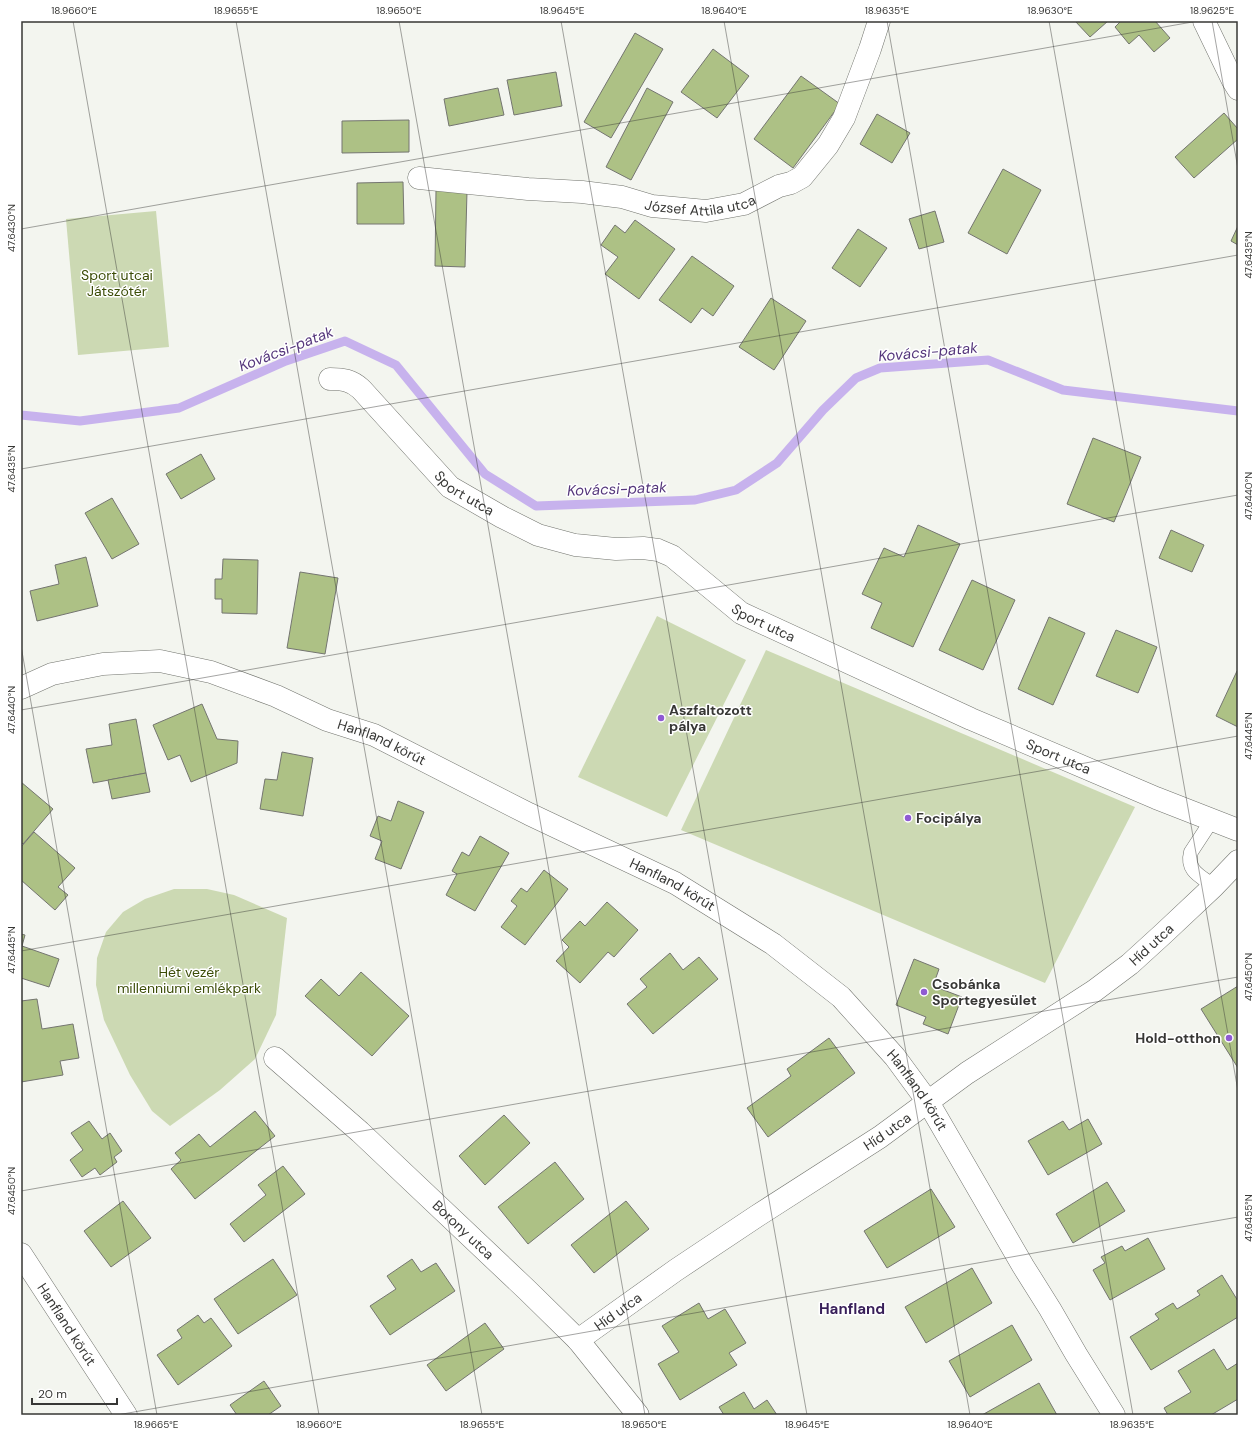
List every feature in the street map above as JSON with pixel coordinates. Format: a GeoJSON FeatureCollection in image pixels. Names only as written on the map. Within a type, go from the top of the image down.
{"type":"FeatureCollection","features":[{"type":"Feature","properties":{"kind":"street","name":"József Attila utca"},"geometry":{"type":"LineString","coordinates":[[419,178],[528,189],[582,192],[622,197],[652,206],[706,211],[744,204],[779,186],[791,183],[802,177],[828,145],[844,118],[879,21]]}},
{"type":"Feature","properties":{"kind":"street"},"geometry":{"type":"LineString","coordinates":[[1204,21],[1238,89]]}},
{"type":"Feature","properties":{"kind":"street","name":"Sport utca"},"geometry":{"type":"LineString","coordinates":[[330,379],[346,379],[355,383],[450,487],[502,517],[538,535],[575,545],[616,549],[643,548],[658,550],[672,556],[741,613],[971,719],[1156,798],[1238,830]]}},
{"type":"Feature","properties":{"kind":"street","name":"Hanfland körút"},"geometry":{"type":"LineString","coordinates":[[21,688],[52,674],[103,664],[160,661],[211,672],[276,696],[327,720],[374,735],[529,814],[675,884],[773,944],[841,997],[895,1057],[928,1102],[1023,1266],[1114,1415]]}},
{"type":"Feature","properties":{"kind":"street","name":"Híd utca"},"geometry":{"type":"LineString","coordinates":[[578,1340],[676,1270],[880,1137],[966,1073],[1036,1029],[1100,986],[1130,964],[1214,886],[1238,861]]}},
{"type":"Feature","properties":{"kind":"street","name":"Borony utca"},"geometry":{"type":"LineString","coordinates":[[275,1058],[383,1154],[528,1290],[578,1340],[638,1415]]}},
{"type":"Feature","properties":{"kind":"street","name":"Hanfland körút"},"geometry":{"type":"LineString","coordinates":[[21,1254],[126,1415]]}},
{"type":"Feature","properties":{"kind":"lane"},"geometry":{"type":"LineString","coordinates":[[1212,820],[1191,852],[1190,865],[1194,872],[1214,886]]}},
{"type":"Feature","properties":{"kind":"green space","name":"Sport utcai Játszótér"},"geometry":{"type":"Polygon","coordinates":[[[156,211],[169,347],[78,355],[66,219],[156,211]]]}},
{"type":"Feature","properties":{"kind":"green space","name":"Aszfaltozott pálya"},"geometry":{"type":"Polygon","coordinates":[[[657,616],[746,660],[667,817],[578,777],[657,616]]]}},
{"type":"Feature","properties":{"kind":"green space","name":"Focipálya"},"geometry":{"type":"Polygon","coordinates":[[[766,650],[1135,807],[1045,983],[681,830],[766,650]]]}},
{"type":"Feature","properties":{"kind":"green space","name":"Hét vezér millenniumi emlékpark"},"geometry":{"type":"Polygon","coordinates":[[[174,889],[207,889],[234,895],[287,918],[276,1015],[255,1059],[220,1090],[170,1126],[152,1111],[130,1075],[104,1020],[96,985],[97,958],[106,932],[123,912],[145,899],[174,889]]]}},
{"type":"Feature","properties":{"kind":"building"},"geometry":{"type":"Polygon","coordinates":[[[1075,21],[1108,21],[1090,37],[1075,21]]]}},
{"type":"Feature","properties":{"kind":"building"},"geometry":{"type":"Polygon","coordinates":[[[1121,21],[1155,21],[1170,38],[1154,52],[1139,35],[1129,44],[1115,27],[1121,21]]]}},
{"type":"Feature","properties":{"kind":"building"},"geometry":{"type":"Polygon","coordinates":[[[635,33],[663,49],[611,138],[584,122],[635,33]]]}},
{"type":"Feature","properties":{"kind":"building"},"geometry":{"type":"Polygon","coordinates":[[[713,49],[749,76],[717,118],[681,92],[713,49]]]}},
{"type":"Feature","properties":{"kind":"building"},"geometry":{"type":"Polygon","coordinates":[[[556,72],[562,106],[514,115],[507,80],[556,72]]]}},
{"type":"Feature","properties":{"kind":"building"},"geometry":{"type":"Polygon","coordinates":[[[801,76],[840,104],[793,168],[754,139],[801,76]]]}},
{"type":"Feature","properties":{"kind":"building"},"geometry":{"type":"Polygon","coordinates":[[[498,88],[504,115],[449,126],[444,99],[498,88]]]}},
{"type":"Feature","properties":{"kind":"building"},"geometry":{"type":"Polygon","coordinates":[[[647,88],[673,102],[631,180],[606,167],[647,88]]]}},
{"type":"Feature","properties":{"kind":"building"},"geometry":{"type":"Polygon","coordinates":[[[1224,113],[1238,129],[1238,139],[1194,178],[1175,157],[1224,113]]]}},
{"type":"Feature","properties":{"kind":"building"},"geometry":{"type":"Polygon","coordinates":[[[877,114],[910,133],[892,163],[860,144],[877,114]]]}},
{"type":"Feature","properties":{"kind":"building"},"geometry":{"type":"Polygon","coordinates":[[[409,120],[409,152],[342,153],[342,121],[409,120]]]}},
{"type":"Feature","properties":{"kind":"building"},"geometry":{"type":"Polygon","coordinates":[[[1003,169],[1041,190],[1007,254],[968,233],[1003,169]]]}},
{"type":"Feature","properties":{"kind":"building"},"geometry":{"type":"Polygon","coordinates":[[[403,182],[404,224],[357,224],[357,183],[403,182]]]}},
{"type":"Feature","properties":{"kind":"building"},"geometry":{"type":"Polygon","coordinates":[[[436,190],[467,191],[465,267],[435,266],[436,190]]]}},
{"type":"Feature","properties":{"kind":"building"},"geometry":{"type":"Polygon","coordinates":[[[935,211],[944,242],[919,249],[909,219],[935,211]]]}},
{"type":"Feature","properties":{"kind":"building"},"geometry":{"type":"Polygon","coordinates":[[[635,220],[675,249],[639,299],[605,274],[618,257],[601,245],[615,225],[625,233],[635,220]]]}},
{"type":"Feature","properties":{"kind":"building"},"geometry":{"type":"Polygon","coordinates":[[[1238,226],[1238,245],[1231,241],[1238,226]]]}},
{"type":"Feature","properties":{"kind":"building"},"geometry":{"type":"Polygon","coordinates":[[[858,229],[887,248],[860,287],[832,268],[858,229]]]}},
{"type":"Feature","properties":{"kind":"building"},"geometry":{"type":"Polygon","coordinates":[[[692,256],[734,286],[713,316],[702,308],[691,323],[659,300],[692,256]]]}},
{"type":"Feature","properties":{"kind":"building"},"geometry":{"type":"Polygon","coordinates":[[[771,298],[806,321],[774,370],[739,347],[771,298]]]}},
{"type":"Feature","properties":{"kind":"building"},"geometry":{"type":"Polygon","coordinates":[[[1093,438],[1141,457],[1114,522],[1067,504],[1093,438]]]}},
{"type":"Feature","properties":{"kind":"building"},"geometry":{"type":"Polygon","coordinates":[[[201,454],[215,479],[181,499],[166,474],[201,454]]]}},
{"type":"Feature","properties":{"kind":"building"},"geometry":{"type":"Polygon","coordinates":[[[112,498],[139,544],[112,559],[85,513],[112,498]]]}},
{"type":"Feature","properties":{"kind":"building"},"geometry":{"type":"Polygon","coordinates":[[[918,525],[960,544],[913,647],[871,628],[882,603],[862,594],[884,548],[904,557],[918,525]]]}},
{"type":"Feature","properties":{"kind":"building"},"geometry":{"type":"Polygon","coordinates":[[[1171,530],[1204,545],[1192,572],[1159,558],[1171,530]]]}},
{"type":"Feature","properties":{"kind":"building"},"geometry":{"type":"Polygon","coordinates":[[[86,557],[98,606],[37,621],[30,591],[59,584],[55,565],[86,557]]]}},
{"type":"Feature","properties":{"kind":"building"},"geometry":{"type":"Polygon","coordinates":[[[223,559],[258,560],[257,614],[222,613],[222,599],[215,599],[215,579],[222,579],[223,559]]]}},
{"type":"Feature","properties":{"kind":"building"},"geometry":{"type":"Polygon","coordinates":[[[300,572],[338,578],[325,654],[287,648],[300,572]]]}},
{"type":"Feature","properties":{"kind":"building"},"geometry":{"type":"Polygon","coordinates":[[[972,580],[1015,600],[983,670],[939,650],[972,580]]]}},
{"type":"Feature","properties":{"kind":"building"},"geometry":{"type":"Polygon","coordinates":[[[1049,617],[1085,633],[1053,705],[1018,689],[1049,617]]]}},
{"type":"Feature","properties":{"kind":"building"},"geometry":{"type":"Polygon","coordinates":[[[1116,630],[1157,647],[1138,693],[1096,676],[1116,630]]]}},
{"type":"Feature","properties":{"kind":"building"},"geometry":{"type":"Polygon","coordinates":[[[1238,671],[1238,727],[1216,716],[1238,671]]]}},
{"type":"Feature","properties":{"kind":"building"},"geometry":{"type":"Polygon","coordinates":[[[202,704],[217,739],[238,741],[237,763],[191,782],[180,755],[168,760],[153,725],[202,704]]]}},
{"type":"Feature","properties":{"kind":"building"},"geometry":{"type":"Polygon","coordinates":[[[136,719],[146,773],[93,783],[86,749],[112,745],[109,724],[136,719]]]}},
{"type":"Feature","properties":{"kind":"building"},"geometry":{"type":"Polygon","coordinates":[[[282,752],[313,758],[303,816],[260,809],[265,779],[277,780],[282,752]]]}},
{"type":"Feature","properties":{"kind":"building"},"geometry":{"type":"Polygon","coordinates":[[[146,773],[150,792],[112,799],[108,780],[146,773]]]}},
{"type":"Feature","properties":{"kind":"building"},"geometry":{"type":"Polygon","coordinates":[[[21,782],[53,809],[23,844],[21,842],[21,782]]]}},
{"type":"Feature","properties":{"kind":"building"},"geometry":{"type":"Polygon","coordinates":[[[398,801],[424,812],[401,869],[375,859],[382,841],[370,836],[378,816],[391,821],[398,801]]]}},
{"type":"Feature","properties":{"kind":"building"},"geometry":{"type":"Polygon","coordinates":[[[34,832],[75,868],[58,887],[68,895],[55,910],[21,880],[21,847],[34,832]]]}},
{"type":"Feature","properties":{"kind":"building"},"geometry":{"type":"Polygon","coordinates":[[[480,836],[509,853],[475,911],[446,895],[457,874],[452,871],[462,852],[469,856],[480,836]]]}},
{"type":"Feature","properties":{"kind":"building"},"geometry":{"type":"Polygon","coordinates":[[[544,870],[568,889],[525,945],[501,927],[517,906],[511,901],[521,888],[527,892],[544,870]]]}},
{"type":"Feature","properties":{"kind":"building"},"geometry":{"type":"Polygon","coordinates":[[[607,902],[638,930],[614,957],[608,952],[580,983],[556,961],[569,947],[562,940],[580,921],[585,926],[607,902]]]}},
{"type":"Feature","properties":{"kind":"building"},"geometry":{"type":"Polygon","coordinates":[[[21,934],[25,935],[22,946],[59,959],[49,987],[21,978],[21,934]]]}},
{"type":"Feature","properties":{"kind":"building"},"geometry":{"type":"Polygon","coordinates":[[[670,953],[683,970],[699,957],[718,979],[653,1034],[627,1004],[647,987],[640,979],[670,953]]]}},
{"type":"Feature","properties":{"kind":"building","name":"Csobánka Sportegyesület"},"geometry":{"type":"Polygon","coordinates":[[[914,959],[939,969],[933,986],[962,997],[948,1034],[923,1024],[926,1017],[896,1005],[914,959]]]}},
{"type":"Feature","properties":{"kind":"building"},"geometry":{"type":"Polygon","coordinates":[[[361,972],[409,1016],[372,1056],[305,996],[321,979],[339,996],[361,972]]]}},
{"type":"Feature","properties":{"kind":"building","name":"Hold-otthon"},"geometry":{"type":"Polygon","coordinates":[[[1238,986],[1238,1068],[1201,1009],[1238,986]]]}},
{"type":"Feature","properties":{"kind":"building"},"geometry":{"type":"Polygon","coordinates":[[[37,999],[42,1029],[73,1024],[79,1058],[60,1061],[63,1075],[21,1082],[21,1001],[37,999]]]}},
{"type":"Feature","properties":{"kind":"building"},"geometry":{"type":"Polygon","coordinates":[[[829,1038],[855,1073],[768,1137],[747,1108],[791,1076],[787,1069],[829,1038]]]}},
{"type":"Feature","properties":{"kind":"building"},"geometry":{"type":"Polygon","coordinates":[[[255,1111],[275,1136],[195,1199],[171,1169],[181,1160],[175,1153],[199,1134],[210,1147],[255,1111]]]}},
{"type":"Feature","properties":{"kind":"building"},"geometry":{"type":"Polygon","coordinates":[[[504,1115],[530,1143],[485,1185],[459,1156],[504,1115]]]}},
{"type":"Feature","properties":{"kind":"building"},"geometry":{"type":"Polygon","coordinates":[[[1088,1119],[1102,1144],[1048,1175],[1028,1141],[1063,1121],[1069,1130],[1088,1119]]]}},
{"type":"Feature","properties":{"kind":"building"},"geometry":{"type":"Polygon","coordinates":[[[89,1121],[102,1139],[110,1133],[122,1151],[114,1157],[117,1162],[100,1175],[95,1168],[82,1177],[70,1160],[83,1150],[71,1133],[89,1121]]]}},
{"type":"Feature","properties":{"kind":"building"},"geometry":{"type":"Polygon","coordinates":[[[555,1162],[584,1199],[528,1244],[498,1207],[555,1162]]]}},
{"type":"Feature","properties":{"kind":"building"},"geometry":{"type":"Polygon","coordinates":[[[283,1166],[305,1194],[244,1242],[230,1224],[266,1195],[258,1185],[283,1166]]]}},
{"type":"Feature","properties":{"kind":"building"},"geometry":{"type":"Polygon","coordinates":[[[1107,1182],[1125,1211],[1073,1243],[1056,1214],[1107,1182]]]}},
{"type":"Feature","properties":{"kind":"building"},"geometry":{"type":"Polygon","coordinates":[[[931,1189],[955,1227],[887,1268],[864,1231],[931,1189]]]}},
{"type":"Feature","properties":{"kind":"building"},"geometry":{"type":"Polygon","coordinates":[[[123,1201],[151,1238],[111,1267],[84,1231],[123,1201]]]}},
{"type":"Feature","properties":{"kind":"building"},"geometry":{"type":"Polygon","coordinates":[[[626,1201],[649,1229],[594,1273],[571,1245],[626,1201]]]}},
{"type":"Feature","properties":{"kind":"building"},"geometry":{"type":"Polygon","coordinates":[[[1148,1238],[1165,1269],[1110,1300],[1093,1270],[1105,1263],[1101,1257],[1122,1246],[1125,1251],[1148,1238]]]}},
{"type":"Feature","properties":{"kind":"building"},"geometry":{"type":"Polygon","coordinates":[[[273,1259],[297,1295],[238,1334],[214,1299],[273,1259]]]}},
{"type":"Feature","properties":{"kind":"building"},"geometry":{"type":"Polygon","coordinates":[[[412,1259],[421,1272],[436,1263],[455,1291],[390,1335],[370,1306],[396,1289],[387,1276],[412,1259]]]}},
{"type":"Feature","properties":{"kind":"building"},"geometry":{"type":"Polygon","coordinates":[[[972,1268],[992,1303],[926,1343],[905,1307],[972,1268]]]}},
{"type":"Feature","properties":{"kind":"building"},"geometry":{"type":"Polygon","coordinates":[[[1222,1275],[1238,1301],[1238,1317],[1151,1370],[1130,1337],[1159,1319],[1155,1314],[1173,1303],[1177,1309],[1200,1295],[1197,1291],[1222,1275]]]}},
{"type":"Feature","properties":{"kind":"building"},"geometry":{"type":"Polygon","coordinates":[[[699,1303],[708,1319],[725,1309],[746,1343],[729,1353],[737,1365],[680,1400],[658,1364],[679,1352],[662,1326],[699,1303]]]}},
{"type":"Feature","properties":{"kind":"building"},"geometry":{"type":"Polygon","coordinates":[[[198,1315],[204,1323],[211,1318],[232,1346],[178,1385],[157,1355],[182,1338],[177,1330],[198,1315]]]}},
{"type":"Feature","properties":{"kind":"building"},"geometry":{"type":"Polygon","coordinates":[[[485,1323],[504,1349],[446,1391],[427,1365],[485,1323]]]}},
{"type":"Feature","properties":{"kind":"building"},"geometry":{"type":"Polygon","coordinates":[[[1012,1325],[1032,1360],[970,1397],[949,1361],[1012,1325]]]}},
{"type":"Feature","properties":{"kind":"building"},"geometry":{"type":"Polygon","coordinates":[[[1214,1349],[1227,1370],[1238,1363],[1238,1399],[1211,1415],[1168,1415],[1164,1408],[1191,1392],[1178,1371],[1214,1349]]]}},
{"type":"Feature","properties":{"kind":"building"},"geometry":{"type":"Polygon","coordinates":[[[264,1381],[281,1406],[268,1415],[237,1415],[230,1405],[264,1381]]]}},
{"type":"Feature","properties":{"kind":"building"},"geometry":{"type":"Polygon","coordinates":[[[1039,1383],[1057,1415],[982,1415],[1039,1383]]]}},
{"type":"Feature","properties":{"kind":"building"},"geometry":{"type":"Polygon","coordinates":[[[744,1392],[754,1409],[767,1400],[777,1415],[724,1415],[719,1407],[744,1392]]]}},
{"type":"Feature","properties":{"kind":"waterway","name":"Kovácsi-patak"},"geometry":{"type":"LineString","coordinates":[[21,415],[80,421],[179,408],[286,361],[345,341],[396,365],[485,474],[536,506],[695,500],[736,490],[777,463],[823,410],[856,378],[880,368],[988,360],[1063,390],[1238,411]]}},
{"type":"Feature","properties":{"kind":"place","name":"Aszfaltozott pálya"},"geometry":{"type":"Point","coordinates":[661,718]}},
{"type":"Feature","properties":{"kind":"place","name":"Focipálya"},"geometry":{"type":"Point","coordinates":[908,818]}},
{"type":"Feature","properties":{"kind":"place","name":"Csobánka Sportegyesület"},"geometry":{"type":"Point","coordinates":[924,992]}},
{"type":"Feature","properties":{"kind":"place","name":"Hold-otthon"},"geometry":{"type":"Point","coordinates":[1229,1038]}},
{"type":"Feature","properties":{"kind":"district","name":"Hanfland"},"geometry":{"type":"Point","coordinates":[852,1309]}}]}
